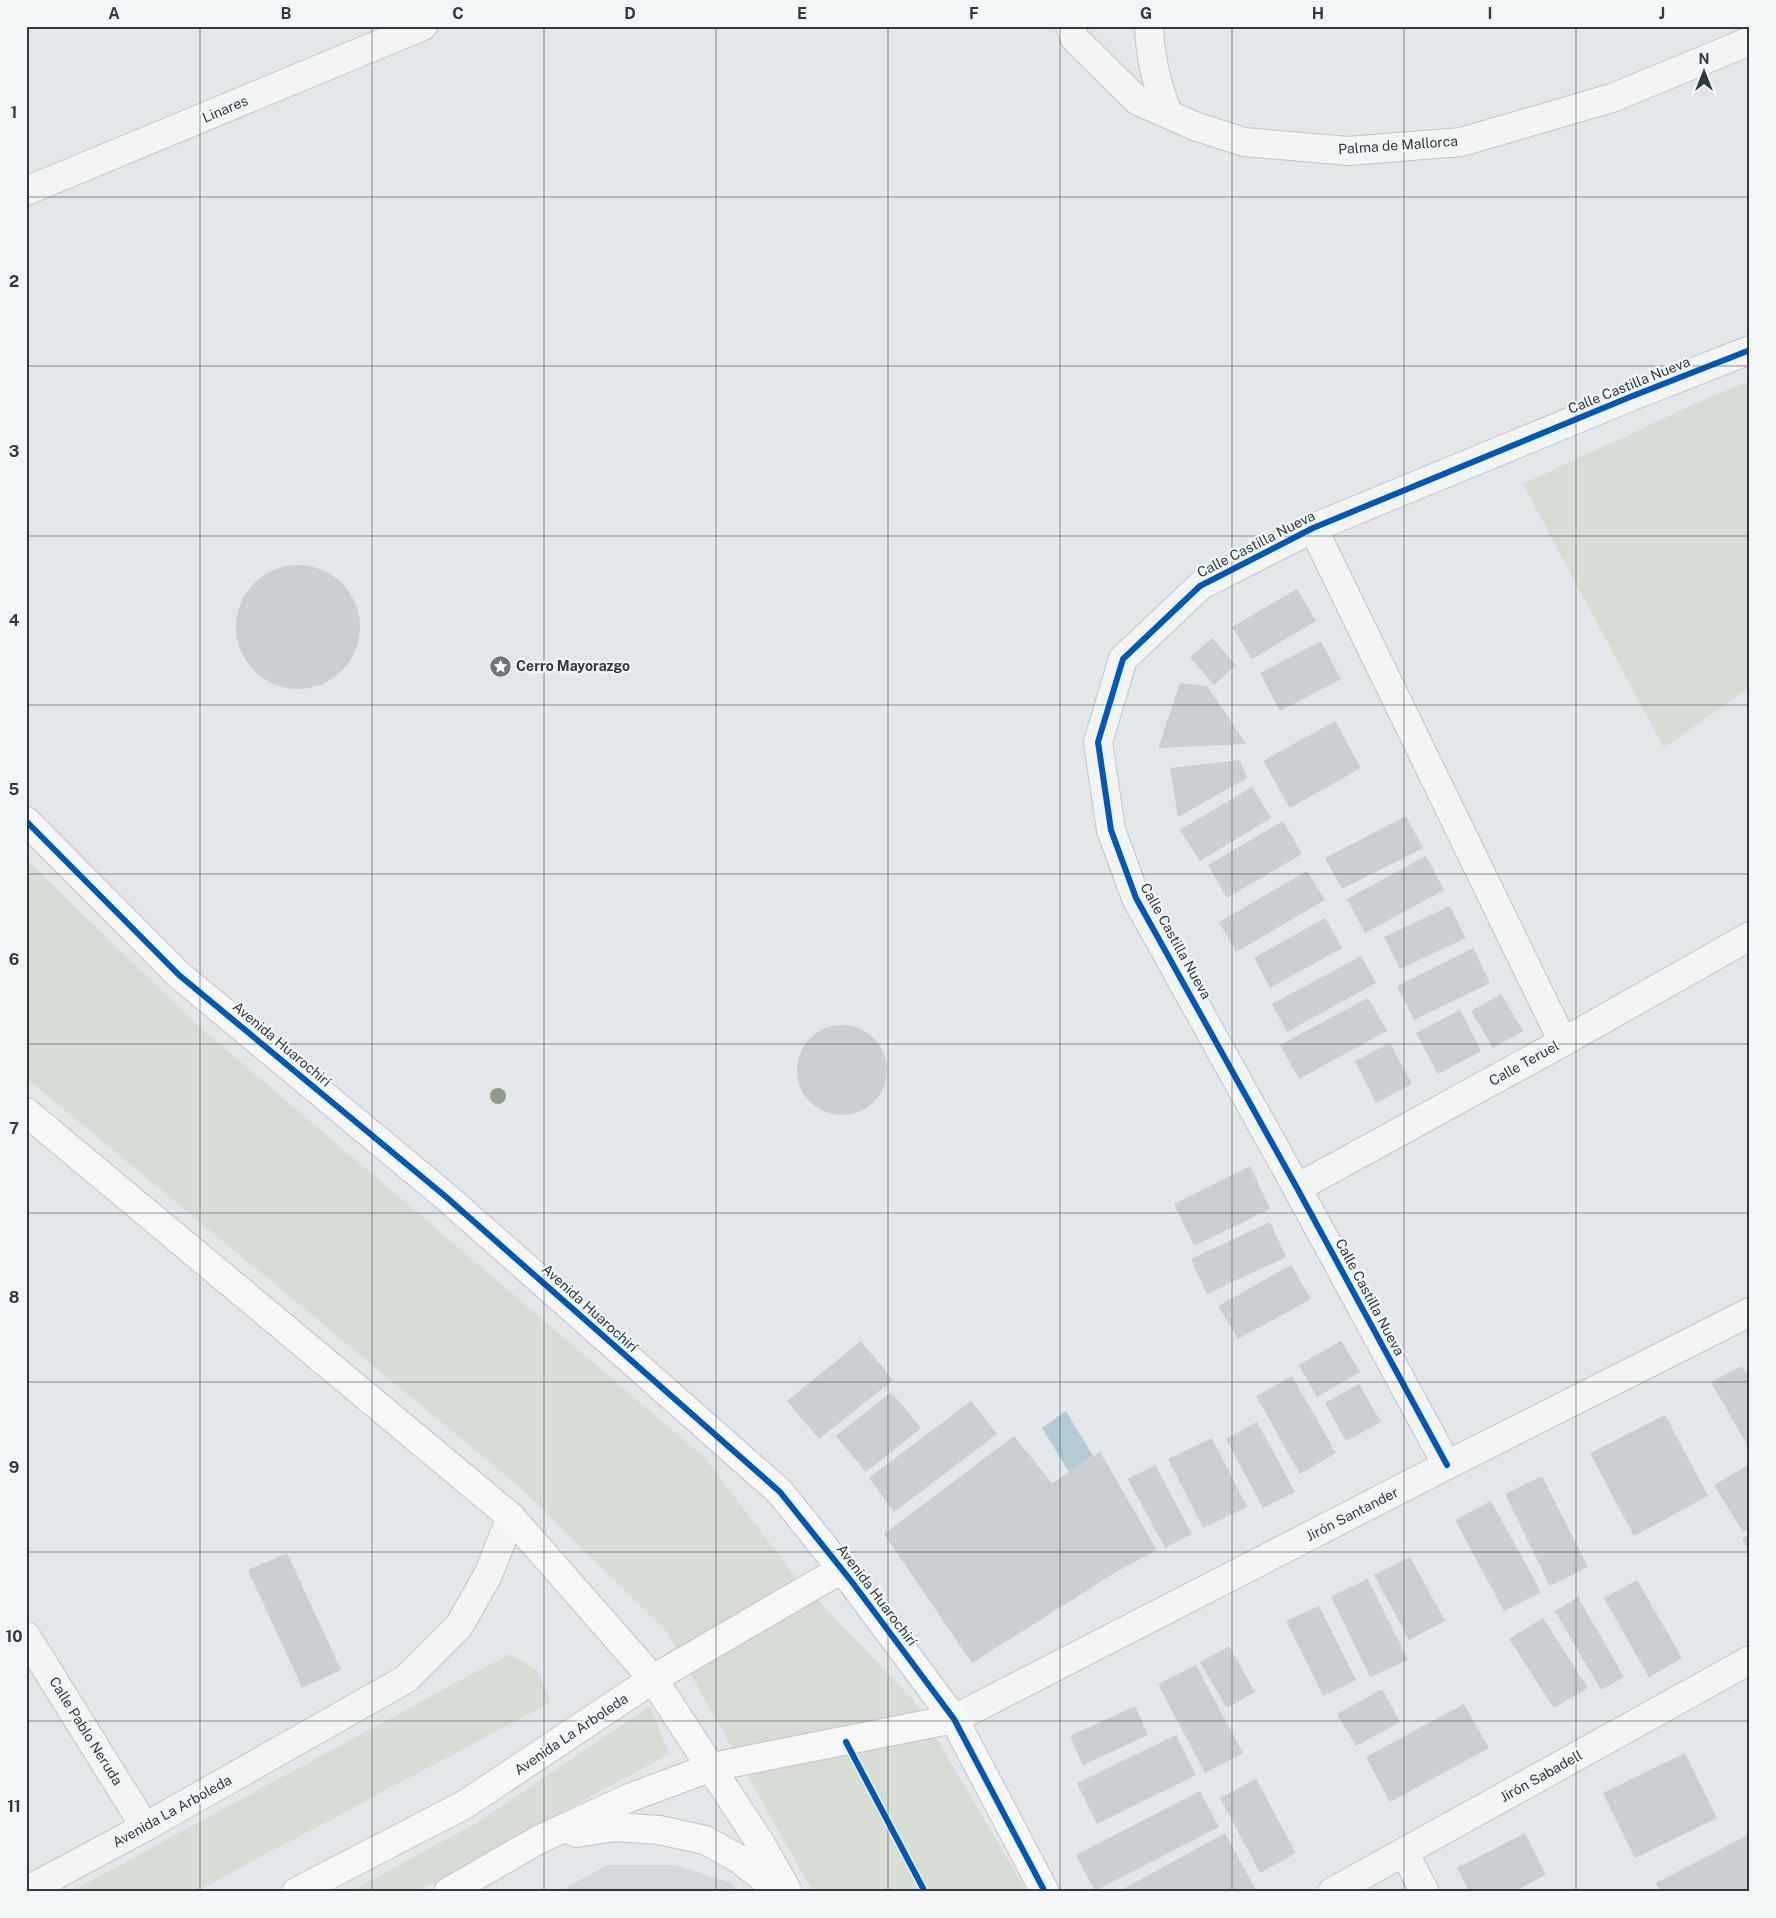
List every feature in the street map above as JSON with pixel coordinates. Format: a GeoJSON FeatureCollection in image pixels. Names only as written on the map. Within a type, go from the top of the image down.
{"type":"FeatureCollection","features":[{"type":"Feature","properties":{"kind":"street","name":"Linares"},"geometry":{"type":"LineString","coordinates":[[26,191],[423,26]]}},
{"type":"Feature","properties":{"kind":"street","name":"Palma de Mallorca"},"geometry":{"type":"LineString","coordinates":[[1070,26],[1075,39],[1138,101],[1197,127],[1244,142],[1349,151],[1461,142],[1612,98],[1750,42]]}},
{"type":"Feature","properties":{"kind":"street"},"geometry":{"type":"LineString","coordinates":[[1149,26],[1150,47],[1156,81],[1168,114]]}},
{"type":"Feature","properties":{"kind":"street","name":"Calle Castilla Nueva"},"geometry":{"type":"LineString","coordinates":[[1447,1465],[1297,1188],[1136,898],[1111,830],[1098,742],[1123,659],[1200,586],[1313,528],[1750,350]]}},
{"type":"Feature","properties":{"kind":"street"},"geometry":{"type":"LineString","coordinates":[[1313,528],[1562,1042]]}},
{"type":"Feature","properties":{"kind":"street","name":"Avenida Huarochirí"},"geometry":{"type":"LineString","coordinates":[[26,822],[179,975],[446,1196],[780,1492],[842,1569],[954,1719],[1045,1892]]}},
{"type":"Feature","properties":{"kind":"street","name":"Calle Teruel"},"geometry":{"type":"LineString","coordinates":[[1297,1188],[1750,936]]}},
{"type":"Feature","properties":{"kind":"street"},"geometry":{"type":"LineString","coordinates":[[26,1112],[511,1517],[654,1679],[761,1844],[788,1892]]}},
{"type":"Feature","properties":{"kind":"street","name":"Jirón Santander"},"geometry":{"type":"LineString","coordinates":[[954,1719],[1447,1465],[1750,1312]]}},
{"type":"Feature","properties":{"kind":"street","name":"Avenida La Arboleda"},"geometry":{"type":"LineString","coordinates":[[26,1891],[145,1827],[406,1680],[459,1626],[488,1576],[511,1517]]}},
{"type":"Feature","properties":{"kind":"street","name":"Avenida La Arboleda"},"geometry":{"type":"LineString","coordinates":[[296,1892],[464,1805],[654,1679],[842,1569]]}},
{"type":"Feature","properties":{"kind":"street","name":"Calle Pablo Neruda"},"geometry":{"type":"LineString","coordinates":[[26,1636],[145,1827]]}},
{"type":"Feature","properties":{"kind":"street","name":"Jirón Sabadell"},"geometry":{"type":"LineString","coordinates":[[1332,1892],[1750,1660]]}},
{"type":"Feature","properties":{"kind":"street"},"geometry":{"type":"LineString","coordinates":[[448,1892],[538,1840],[629,1798],[712,1767],[954,1719]]}},
{"type":"Feature","properties":{"kind":"street"},"geometry":{"type":"LineString","coordinates":[[538,1840],[615,1827],[659,1830],[705,1840],[739,1859],[781,1892]]}},
{"type":"Feature","properties":{"kind":"street"},"geometry":{"type":"LineString","coordinates":[[1404,1852],[1425,1892]]}},
{"type":"Feature","properties":{"kind":"shaded area"},"geometry":{"type":"Polygon","coordinates":[[[1750,381],[1750,687],[1664,748],[1523,484],[1703,400],[1750,381]]]}},
{"type":"Feature","properties":{"kind":"shaded area"},"geometry":{"type":"Polygon","coordinates":[[[26,859],[195,1023],[705,1458],[794,1575],[915,1702],[1027,1892],[813,1892],[667,1632],[523,1490],[26,1078],[26,859]]]}},
{"type":"Feature","properties":{"kind":"shaded area"},"geometry":{"type":"Polygon","coordinates":[[[509,1654],[536,1669],[551,1702],[195,1892],[70,1892],[509,1654]]]}},
{"type":"Feature","properties":{"kind":"shaded area"},"geometry":{"type":"Polygon","coordinates":[[[650,1706],[669,1754],[416,1892],[349,1892],[475,1824],[650,1706]]]}},
{"type":"Feature","properties":{"kind":"shaded area"},"geometry":{"type":"Polygon","coordinates":[[[607,1865],[676,1865],[731,1883],[738,1892],[559,1892],[607,1865]]]}},
{"type":"Feature","properties":{"kind":"water"},"geometry":{"type":"Polygon","coordinates":[[[1066,1411],[1093,1456],[1069,1472],[1042,1428],[1066,1411]]]}},
{"type":"Feature","properties":{"kind":"building"},"geometry":{"type":"Polygon","coordinates":[[[298,565],[322,570],[333,575],[342,583],[350,592],[355,603],[360,627],[355,651],[350,662],[342,671],[333,679],[322,684],[298,689],[274,684],[263,679],[254,671],[246,662],[241,651],[236,627],[241,603],[246,592],[254,583],[263,575],[274,570],[298,565]]]}},
{"type":"Feature","properties":{"kind":"building"},"geometry":{"type":"Polygon","coordinates":[[[1297,589],[1316,621],[1252,659],[1232,627],[1297,589]]]}},
{"type":"Feature","properties":{"kind":"building"},"geometry":{"type":"Polygon","coordinates":[[[1212,638],[1236,665],[1214,685],[1190,657],[1212,638]]]}},
{"type":"Feature","properties":{"kind":"building"},"geometry":{"type":"Polygon","coordinates":[[[1321,641],[1341,679],[1280,711],[1260,673],[1321,641]]]}},
{"type":"Feature","properties":{"kind":"building"},"geometry":{"type":"Polygon","coordinates":[[[1180,683],[1207,686],[1246,744],[1158,748],[1180,683]]]}},
{"type":"Feature","properties":{"kind":"building"},"geometry":{"type":"Polygon","coordinates":[[[1335,721],[1361,768],[1290,808],[1263,761],[1335,721]]]}},
{"type":"Feature","properties":{"kind":"building"},"geometry":{"type":"Polygon","coordinates":[[[1240,760],[1247,778],[1178,817],[1170,768],[1240,760]]]}},
{"type":"Feature","properties":{"kind":"building"},"geometry":{"type":"Polygon","coordinates":[[[1252,787],[1271,818],[1200,861],[1180,830],[1252,787]]]}},
{"type":"Feature","properties":{"kind":"building"},"geometry":{"type":"Polygon","coordinates":[[[1406,816],[1423,848],[1342,889],[1325,858],[1406,816]]]}},
{"type":"Feature","properties":{"kind":"building"},"geometry":{"type":"Polygon","coordinates":[[[1283,821],[1302,854],[1227,898],[1208,865],[1283,821]]]}},
{"type":"Feature","properties":{"kind":"building"},"geometry":{"type":"Polygon","coordinates":[[[1426,856],[1444,890],[1365,933],[1347,899],[1426,856]]]}},
{"type":"Feature","properties":{"kind":"building"},"geometry":{"type":"Polygon","coordinates":[[[1307,871],[1325,900],[1236,952],[1219,922],[1307,871]]]}},
{"type":"Feature","properties":{"kind":"building"},"geometry":{"type":"Polygon","coordinates":[[[1450,906],[1466,938],[1400,969],[1384,937],[1450,906]]]}},
{"type":"Feature","properties":{"kind":"building"},"geometry":{"type":"Polygon","coordinates":[[[1325,918],[1342,948],[1270,988],[1254,958],[1325,918]]]}},
{"type":"Feature","properties":{"kind":"building"},"geometry":{"type":"Polygon","coordinates":[[[1473,948],[1490,983],[1414,1020],[1397,986],[1473,948]]]}},
{"type":"Feature","properties":{"kind":"building"},"geometry":{"type":"Polygon","coordinates":[[[1361,956],[1376,983],[1287,1032],[1272,1004],[1361,956]]]}},
{"type":"Feature","properties":{"kind":"building"},"geometry":{"type":"Polygon","coordinates":[[[1501,994],[1523,1031],[1493,1048],[1471,1011],[1501,994]]]}},
{"type":"Feature","properties":{"kind":"building"},"geometry":{"type":"Polygon","coordinates":[[[1368,998],[1387,1031],[1299,1079],[1280,1045],[1368,998]]]}},
{"type":"Feature","properties":{"kind":"building"},"geometry":{"type":"Polygon","coordinates":[[[1460,1010],[1481,1051],[1438,1074],[1416,1033],[1460,1010]]]}},
{"type":"Feature","properties":{"kind":"building"},"geometry":{"type":"Polygon","coordinates":[[[842,1025],[859,1028],[874,1038],[884,1053],[887,1070],[884,1087],[874,1102],[859,1112],[842,1115],[825,1112],[810,1102],[800,1087],[797,1070],[800,1053],[810,1038],[825,1028],[842,1025]]]}},
{"type":"Feature","properties":{"kind":"building"},"geometry":{"type":"Polygon","coordinates":[[[1390,1043],[1412,1084],[1376,1103],[1355,1061],[1390,1043]]]}},
{"type":"Feature","properties":{"kind":"building"},"geometry":{"type":"Polygon","coordinates":[[[1250,1166],[1270,1209],[1194,1246],[1174,1204],[1250,1166]]]}},
{"type":"Feature","properties":{"kind":"building"},"geometry":{"type":"Polygon","coordinates":[[[1270,1222],[1286,1257],[1207,1294],[1191,1259],[1270,1222]]]}},
{"type":"Feature","properties":{"kind":"building"},"geometry":{"type":"Polygon","coordinates":[[[1291,1265],[1311,1299],[1238,1339],[1218,1306],[1291,1265]]]}},
{"type":"Feature","properties":{"kind":"building"},"geometry":{"type":"Polygon","coordinates":[[[861,1341],[893,1380],[819,1439],[787,1401],[861,1341]]]}},
{"type":"Feature","properties":{"kind":"building"},"geometry":{"type":"Polygon","coordinates":[[[1341,1341],[1360,1372],[1317,1397],[1299,1365],[1341,1341]]]}},
{"type":"Feature","properties":{"kind":"building"},"geometry":{"type":"Polygon","coordinates":[[[1742,1366],[1750,1380],[1750,1450],[1711,1382],[1742,1366]]]}},
{"type":"Feature","properties":{"kind":"building"},"geometry":{"type":"Polygon","coordinates":[[[1292,1376],[1336,1453],[1300,1474],[1256,1396],[1292,1376]]]}},
{"type":"Feature","properties":{"kind":"building"},"geometry":{"type":"Polygon","coordinates":[[[1359,1384],[1381,1422],[1346,1441],[1325,1403],[1359,1384]]]}},
{"type":"Feature","properties":{"kind":"building"},"geometry":{"type":"Polygon","coordinates":[[[891,1392],[921,1428],[866,1472],[836,1436],[891,1392]]]}},
{"type":"Feature","properties":{"kind":"building"},"geometry":{"type":"Polygon","coordinates":[[[971,1401],[997,1434],[894,1512],[869,1478],[971,1401]]]}},
{"type":"Feature","properties":{"kind":"building"},"geometry":{"type":"Polygon","coordinates":[[[1665,1415],[1708,1496],[1634,1536],[1590,1453],[1665,1415]]]}},
{"type":"Feature","properties":{"kind":"building"},"geometry":{"type":"Polygon","coordinates":[[[1257,1422],[1295,1492],[1263,1508],[1226,1439],[1257,1422]]]}},
{"type":"Feature","properties":{"kind":"building"},"geometry":{"type":"Polygon","coordinates":[[[1014,1436],[1052,1483],[1100,1452],[1157,1550],[1116,1572],[972,1663],[884,1534],[1014,1436]]]}},
{"type":"Feature","properties":{"kind":"building"},"geometry":{"type":"Polygon","coordinates":[[[1212,1438],[1247,1507],[1203,1528],[1168,1459],[1212,1438]]]}},
{"type":"Feature","properties":{"kind":"building"},"geometry":{"type":"Polygon","coordinates":[[[1750,1464],[1750,1528],[1743,1532],[1714,1485],[1750,1464]]]}},
{"type":"Feature","properties":{"kind":"building"},"geometry":{"type":"Polygon","coordinates":[[[1155,1465],[1192,1534],[1165,1548],[1128,1479],[1155,1465]]]}},
{"type":"Feature","properties":{"kind":"building"},"geometry":{"type":"Polygon","coordinates":[[[1542,1476],[1588,1567],[1550,1586],[1505,1494],[1542,1476]]]}},
{"type":"Feature","properties":{"kind":"building"},"geometry":{"type":"Polygon","coordinates":[[[1491,1501],[1541,1592],[1504,1611],[1455,1520],[1491,1501]]]}},
{"type":"Feature","properties":{"kind":"building"},"geometry":{"type":"Polygon","coordinates":[[[1750,1535],[1750,1555],[1742,1538],[1750,1535]]]}},
{"type":"Feature","properties":{"kind":"building"},"geometry":{"type":"Polygon","coordinates":[[[287,1553],[341,1670],[302,1688],[248,1570],[287,1553]]]}},
{"type":"Feature","properties":{"kind":"building"},"geometry":{"type":"Polygon","coordinates":[[[1410,1557],[1445,1621],[1409,1640],[1374,1575],[1410,1557]]]}},
{"type":"Feature","properties":{"kind":"building"},"geometry":{"type":"Polygon","coordinates":[[[1368,1579],[1408,1660],[1370,1677],[1331,1596],[1368,1579]]]}},
{"type":"Feature","properties":{"kind":"building"},"geometry":{"type":"Polygon","coordinates":[[[1637,1580],[1682,1658],[1649,1677],[1604,1598],[1637,1580]]]}},
{"type":"Feature","properties":{"kind":"building"},"geometry":{"type":"Polygon","coordinates":[[[1578,1597],[1624,1677],[1601,1690],[1555,1611],[1578,1597]]]}},
{"type":"Feature","properties":{"kind":"building"},"geometry":{"type":"Polygon","coordinates":[[[1319,1606],[1356,1680],[1323,1696],[1286,1621],[1319,1606]]]}},
{"type":"Feature","properties":{"kind":"building"},"geometry":{"type":"Polygon","coordinates":[[[1543,1618],[1588,1688],[1554,1708],[1509,1639],[1543,1618]]]}},
{"type":"Feature","properties":{"kind":"building"},"geometry":{"type":"Polygon","coordinates":[[[1229,1646],[1255,1692],[1227,1708],[1200,1662],[1229,1646]]]}},
{"type":"Feature","properties":{"kind":"building"},"geometry":{"type":"Polygon","coordinates":[[[1196,1665],[1243,1753],[1205,1773],[1158,1684],[1196,1665]]]}},
{"type":"Feature","properties":{"kind":"building"},"geometry":{"type":"Polygon","coordinates":[[[1382,1689],[1400,1722],[1356,1746],[1337,1714],[1382,1689]]]}},
{"type":"Feature","properties":{"kind":"building"},"geometry":{"type":"Polygon","coordinates":[[[1464,1704],[1489,1748],[1390,1802],[1366,1757],[1464,1704]]]}},
{"type":"Feature","properties":{"kind":"building"},"geometry":{"type":"Polygon","coordinates":[[[1135,1706],[1148,1735],[1083,1765],[1070,1736],[1135,1706]]]}},
{"type":"Feature","properties":{"kind":"building"},"geometry":{"type":"Polygon","coordinates":[[[1176,1735],[1196,1775],[1097,1824],[1077,1783],[1176,1735]]]}},
{"type":"Feature","properties":{"kind":"building"},"geometry":{"type":"Polygon","coordinates":[[[1685,1753],[1717,1818],[1635,1858],[1603,1793],[1685,1753]]]}},
{"type":"Feature","properties":{"kind":"building"},"geometry":{"type":"Polygon","coordinates":[[[1256,1779],[1296,1853],[1260,1873],[1220,1798],[1256,1779]]]}},
{"type":"Feature","properties":{"kind":"building"},"geometry":{"type":"Polygon","coordinates":[[[1200,1791],[1219,1827],[1095,1891],[1076,1855],[1200,1791]]]}},
{"type":"Feature","properties":{"kind":"building"},"geometry":{"type":"Polygon","coordinates":[[[1225,1833],[1257,1892],[1118,1892],[1225,1833]]]}},
{"type":"Feature","properties":{"kind":"building"},"geometry":{"type":"Polygon","coordinates":[[[1525,1833],[1546,1875],[1513,1892],[1469,1892],[1457,1868],[1525,1833]]]}},
{"type":"Feature","properties":{"kind":"building"},"geometry":{"type":"Polygon","coordinates":[[[1750,1834],[1750,1892],[1660,1892],[1656,1883],[1750,1834]]]}},
{"type":"Feature","properties":{"kind":"cycle path"},"geometry":{"type":"LineString","coordinates":[[1447,1465],[1297,1188],[1136,898],[1111,830],[1098,742],[1123,659],[1200,586],[1313,528],[1630,397],[1750,350]]}},
{"type":"Feature","properties":{"kind":"cycle path"},"geometry":{"type":"LineString","coordinates":[[26,821],[179,975],[445,1196],[780,1492],[852,1582],[954,1719],[1045,1892]]}},
{"type":"Feature","properties":{"kind":"cycle path"},"geometry":{"type":"LineString","coordinates":[[846,1742],[925,1892]]}},
{"type":"Feature","properties":{"kind":"place","name":"Cerro Mayorazgo"},"geometry":{"type":"Point","coordinates":[500,666]}}]}
